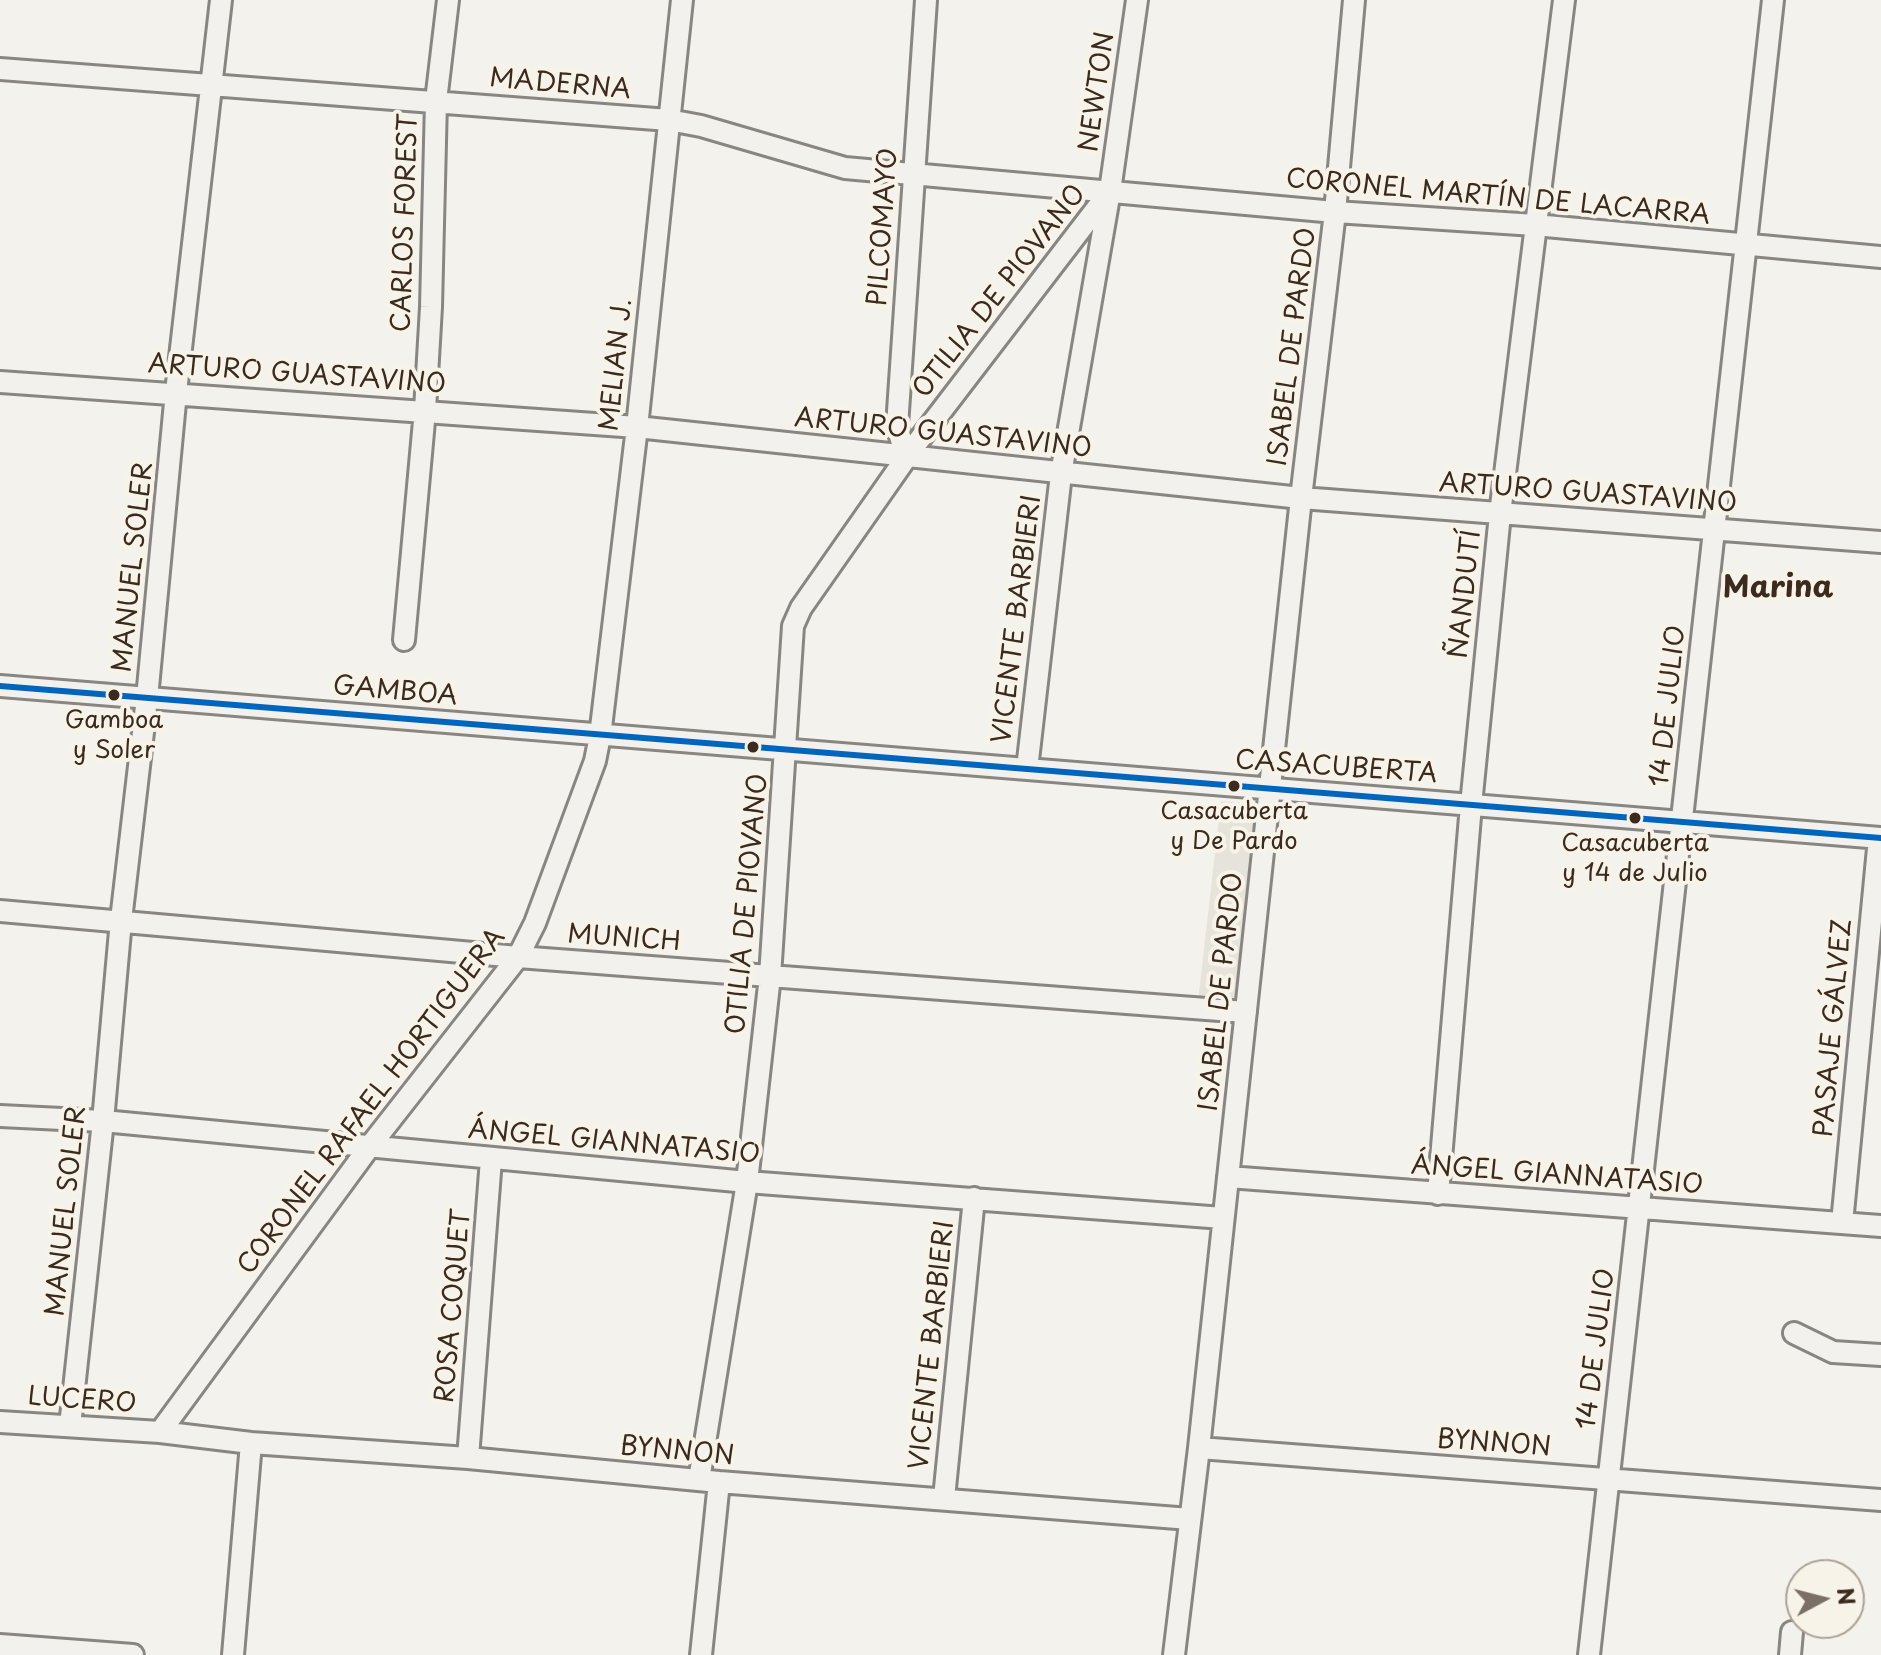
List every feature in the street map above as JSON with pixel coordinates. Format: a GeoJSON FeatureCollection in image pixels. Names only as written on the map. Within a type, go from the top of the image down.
{"type":"FeatureCollection","features":[{"type":"Feature","properties":{"kind":"street","name":"MANUEL SOLER"},"geometry":{"type":"LineString","coordinates":[[70,1426],[176,392],[221,0]]}},
{"type":"Feature","properties":{"kind":"street","name":"CARLOS FOREST"},"geometry":{"type":"LineString","coordinates":[[404,640],[425,410],[436,101],[448,0]]}},
{"type":"Feature","properties":{"kind":"street","name":"MELIAN J."},"geometry":{"type":"LineString","coordinates":[[600,736],[637,427],[682,0]]}},
{"type":"Feature","properties":{"kind":"street","name":"PILCOMAYO"},"geometry":{"type":"LineString","coordinates":[[906,457],[897,426],[926,0]]}},
{"type":"Feature","properties":{"kind":"street","name":"NEWTON"},"geometry":{"type":"LineString","coordinates":[[1110,191],[1137,0]]}},
{"type":"Feature","properties":{"kind":"street","name":"ISABEL DE PARDO"},"geometry":{"type":"LineString","coordinates":[[1174,1655],[1335,212],[1354,0]]}},
{"type":"Feature","properties":{"kind":"street","name":"ÑANDUTÍ"},"geometry":{"type":"LineString","coordinates":[[1438,1194],[1471,805],[1500,514],[1564,0]]}},
{"type":"Feature","properties":{"kind":"street","name":"14 DE JULIO"},"geometry":{"type":"LineString","coordinates":[[1589,1655],[1773,0]]}},
{"type":"Feature","properties":{"kind":"street","name":"MADERNA"},"geometry":{"type":"LineString","coordinates":[[0,69],[669,120],[701,126],[845,168],[1110,191]]}},
{"type":"Feature","properties":{"kind":"street","name":"CORONEL MARTÍN DE LACARRA"},"geometry":{"type":"LineString","coordinates":[[1110,191],[1881,257]]}},
{"type":"Feature","properties":{"kind":"street","name":"OTILIA DE PIOVANO"},"geometry":{"type":"LineString","coordinates":[[701,1655],[709,1481],[770,976],[793,626],[801,608],[906,457],[1110,191]]}},
{"type":"Feature","properties":{"kind":"street","name":"VICENTE BARBIERI"},"geometry":{"type":"LineString","coordinates":[[1027,769],[1061,474],[1110,191]]}},
{"type":"Feature","properties":{"kind":"street","name":"ARTURO GUASTAVINO"},"geometry":{"type":"LineString","coordinates":[[0,382],[176,392],[637,427],[1301,498],[1881,542]]}},
{"type":"Feature","properties":{"kind":"street","name":"GAMBOA"},"geometry":{"type":"LineString","coordinates":[[0,686],[786,750]]}},
{"type":"Feature","properties":{"kind":"street","name":"CORONEL RAFAEL HORTIGUERA"},"geometry":{"type":"LineString","coordinates":[[160,1432],[370,1146],[518,957],[535,923],[595,761],[600,736]]}},
{"type":"Feature","properties":{"kind":"street","name":"CASACUBERTA"},"geometry":{"type":"LineString","coordinates":[[786,750],[1880,838]]}},
{"type":"Feature","properties":{"kind":"street","name":"PASAJE GÁLVEZ"},"geometry":{"type":"LineString","coordinates":[[1842,1223],[1880,838]]}},
{"type":"Feature","properties":{"kind":"street","name":"MUNICH"},"geometry":{"type":"LineString","coordinates":[[0,911],[518,957],[1246,1012]]}},
{"type":"Feature","properties":{"kind":"street","name":"ÁNGEL GIANNATASIO"},"geometry":{"type":"LineString","coordinates":[[0,1116],[103,1121],[747,1182],[1223,1218]]}},
{"type":"Feature","properties":{"kind":"street","name":"ROSA COQUET"},"geometry":{"type":"LineString","coordinates":[[468,1458],[491,1159]]}},
{"type":"Feature","properties":{"kind":"street","name":"ÁNGEL GIANNATASIO"},"geometry":{"type":"LineString","coordinates":[[1228,1177],[1881,1226]]}},
{"type":"Feature","properties":{"kind":"street","name":"VICENTE BARBIERI"},"geometry":{"type":"LineString","coordinates":[[944,1498],[974,1198]]}},
{"type":"Feature","properties":{"kind":"street"},"geometry":{"type":"LineString","coordinates":[[1794,1333],[1833,1352],[1881,1355]]}},
{"type":"Feature","properties":{"kind":"street","name":"LUCERO"},"geometry":{"type":"LineString","coordinates":[[0,1422],[160,1432]]}},
{"type":"Feature","properties":{"kind":"street","name":"BYNNON"},"geometry":{"type":"LineString","coordinates":[[160,1432],[251,1443],[468,1458],[709,1481],[1190,1519]]}},
{"type":"Feature","properties":{"kind":"street"},"geometry":{"type":"LineString","coordinates":[[233,1655],[251,1443]]}},
{"type":"Feature","properties":{"kind":"street","name":"BYNNON"},"geometry":{"type":"LineString","coordinates":[[1199,1448],[1881,1500]]}},
{"type":"Feature","properties":{"kind":"street"},"geometry":{"type":"LineString","coordinates":[[0,1645],[133,1655]]}},
{"type":"Feature","properties":{"kind":"shaded area"},"geometry":{"type":"Polygon","coordinates":[[[1221,801],[1250,803],[1261,811],[1234,997],[1227,1003],[1198,1001],[1221,801]]]}},
{"type":"Feature","properties":{"kind":"transit line"},"geometry":{"type":"LineString","coordinates":[[0,686],[1881,838]]}},
{"type":"Feature","properties":{"kind":"place","name":"Gamboa y Soler"},"geometry":{"type":"Point","coordinates":[114,695]}},
{"type":"Feature","properties":{"kind":"place","name":"Casacuberta y De Pardo"},"geometry":{"type":"Point","coordinates":[1234,786]}},
{"type":"Feature","properties":{"kind":"place","name":"Casacuberta y 14 de Julio"},"geometry":{"type":"Point","coordinates":[1635,818]}},
{"type":"Feature","properties":{"kind":"district","name":"Marina"},"geometry":{"type":"Point","coordinates":[1778,589]}}]}
